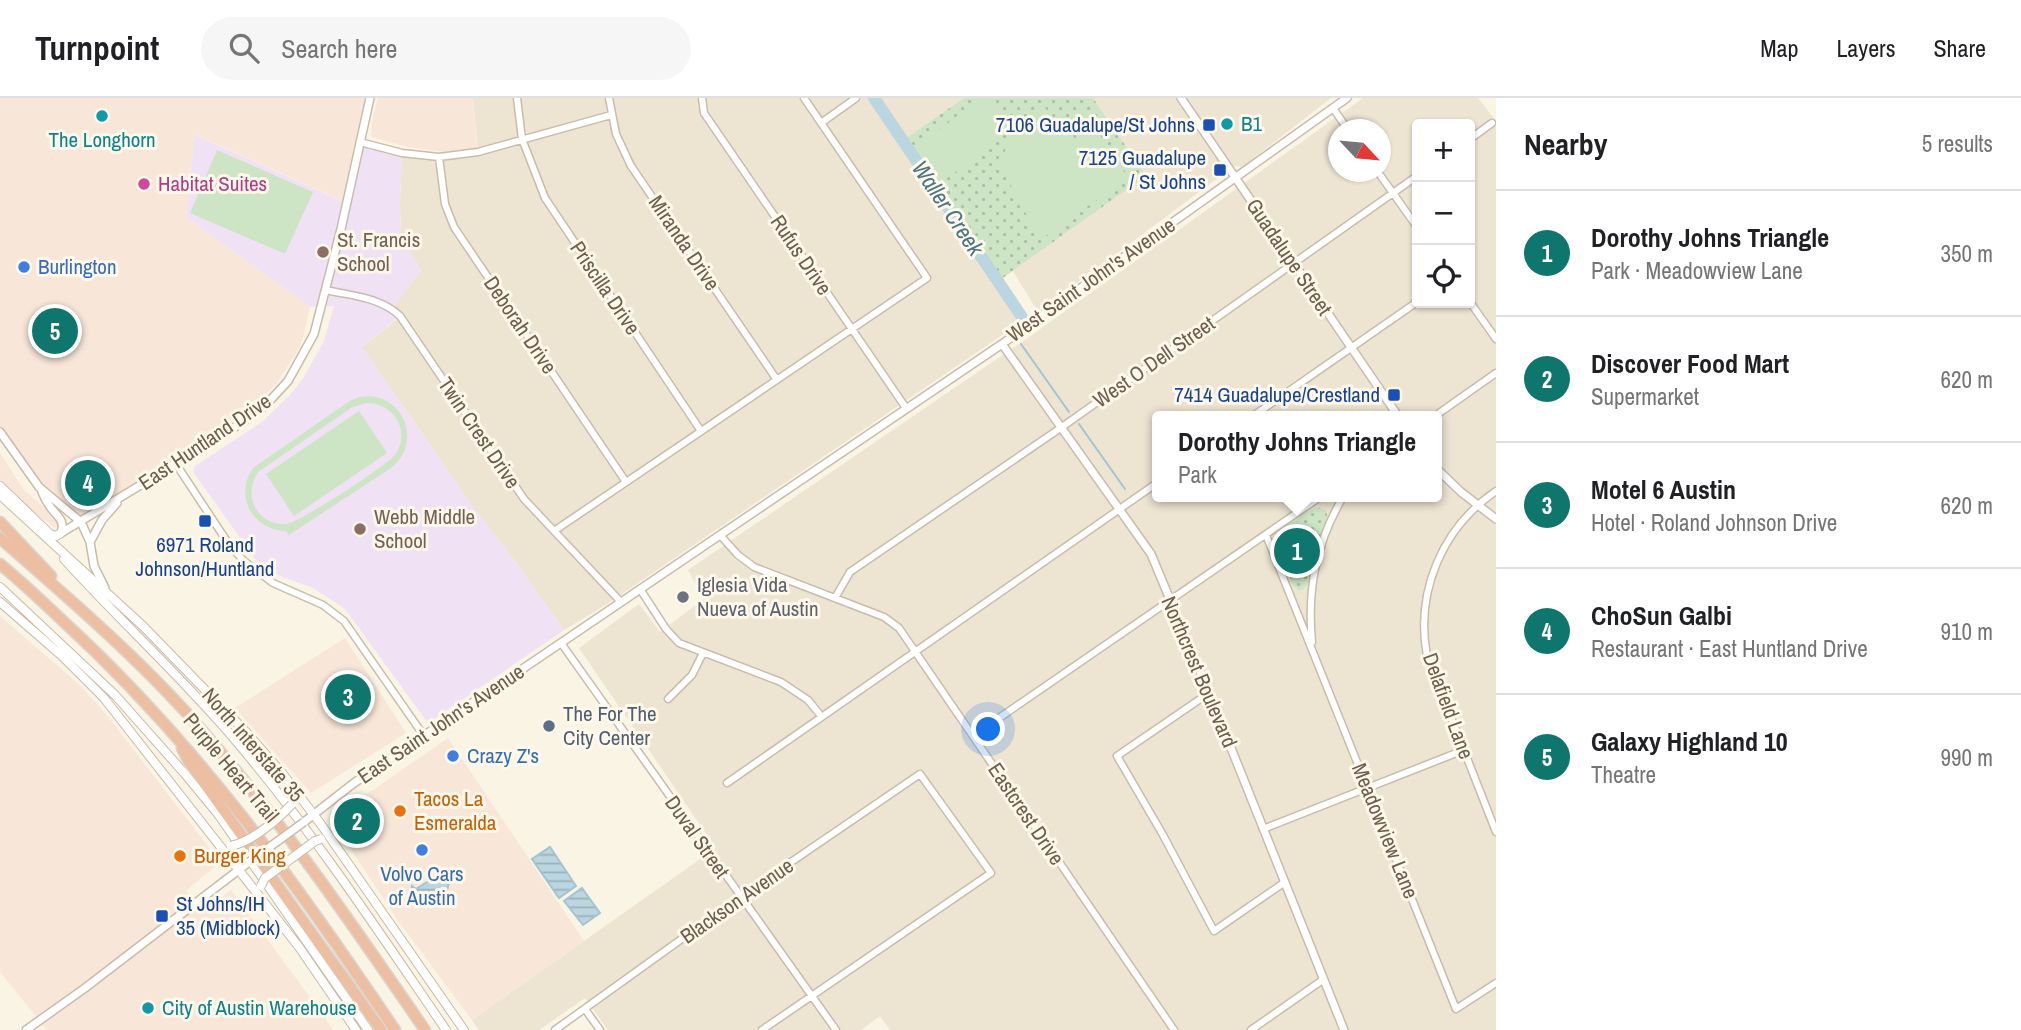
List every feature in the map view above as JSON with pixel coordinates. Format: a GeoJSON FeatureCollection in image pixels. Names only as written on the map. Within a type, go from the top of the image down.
{"type":"FeatureCollection","features":[{"type":"Feature","properties":{"kind":"highway"},"geometry":{"type":"LineString","coordinates":[[0,522],[40,563],[68,598]]}},
{"type":"Feature","properties":{"kind":"highway","name":"Purple Heart Trail"},"geometry":{"type":"LineString","coordinates":[[0,538],[68,598],[172,698],[242,778],[315,873],[425,1030]]}},
{"type":"Feature","properties":{"kind":"highway","name":"Purple Heart Trail"},"geometry":{"type":"LineString","coordinates":[[0,564],[93,648],[174,734],[238,808],[315,912],[395,1030]]}},
{"type":"Feature","properties":{"kind":"highway"},"geometry":{"type":"LineString","coordinates":[[174,734],[189,762],[382,1030]]}},
{"type":"Feature","properties":{"kind":"main road"},"geometry":{"type":"LineString","coordinates":[[0,486],[50,534],[56,536],[61,533]]}},
{"type":"Feature","properties":{"kind":"main road","name":"North Interstate 35"},"geometry":{"type":"LineString","coordinates":[[0,495],[114,600],[247,733],[282,773],[464,1030]]}},
{"type":"Feature","properties":{"kind":"main road"},"geometry":{"type":"LineString","coordinates":[[46,538],[101,600],[199,699],[275,789],[330,862],[446,1030]]}},
{"type":"Feature","properties":{"kind":"main road"},"geometry":{"type":"LineString","coordinates":[[0,587],[115,695],[185,774],[218,814],[368,1030]]}},
{"type":"Feature","properties":{"kind":"main road"},"geometry":{"type":"LineString","coordinates":[[0,602],[62,656],[104,698],[299,947],[356,1030]]}},
{"type":"Feature","properties":{"kind":"main road"},"geometry":{"type":"LineString","coordinates":[[216,841],[231,846],[240,844],[263,829],[292,804],[295,791]]}},
{"type":"Feature","properties":{"kind":"main road"},"geometry":{"type":"LineString","coordinates":[[260,897],[265,878],[315,841],[321,839],[334,843]]}},
{"type":"Feature","properties":{"kind":"street","name":"East Huntland Drive"},"geometry":{"type":"LineString","coordinates":[[61,533],[222,436],[275,397],[288,381],[311,341],[326,290],[370,98]]}},
{"type":"Feature","properties":{"kind":"street","name":"Priscilla Drive"},"geometry":{"type":"LineString","coordinates":[[517,98],[522,139],[545,198],[701,431]]}},
{"type":"Feature","properties":{"kind":"street","name":"Miranda Drive"},"geometry":{"type":"LineString","coordinates":[[609,98],[611,116],[622,151],[777,380]]}},
{"type":"Feature","properties":{"kind":"street","name":"Rufus Drive"},"geometry":{"type":"LineString","coordinates":[[702,98],[704,113],[906,408]]}},
{"type":"Feature","properties":{"kind":"street"},"geometry":{"type":"LineString","coordinates":[[554,531],[927,278],[804,98]]}},
{"type":"Feature","properties":{"kind":"street"},"geometry":{"type":"LineString","coordinates":[[821,123],[856,98]]}},
{"type":"Feature","properties":{"kind":"street","name":"Guadalupe Street"},"geometry":{"type":"LineString","coordinates":[[1181,98],[1395,411]]}},
{"type":"Feature","properties":{"kind":"street","name":"West Saint John's Avenue"},"geometry":{"type":"LineString","coordinates":[[833,458],[1002,344],[1347,98]]}},
{"type":"Feature","properties":{"kind":"street"},"geometry":{"type":"LineString","coordinates":[[1333,108],[1340,119]]}},
{"type":"Feature","properties":{"kind":"street"},"geometry":{"type":"LineString","coordinates":[[360,142],[402,153],[439,157],[478,152],[611,116]]}},
{"type":"Feature","properties":{"kind":"street"},"geometry":{"type":"LineString","coordinates":[[1475,135],[1492,123]]}},
{"type":"Feature","properties":{"kind":"street","name":"Deborah Drive"},"geometry":{"type":"LineString","coordinates":[[439,157],[445,204],[454,227],[626,482]]}},
{"type":"Feature","properties":{"kind":"street","name":"West O Dell Street"},"geometry":{"type":"LineString","coordinates":[[835,598],[850,572],[1062,427],[1412,180]]}},
{"type":"Feature","properties":{"kind":"street"},"geometry":{"type":"LineString","coordinates":[[1386,182],[1412,220]]}},
{"type":"Feature","properties":{"kind":"street","name":"Twin Crest Drive"},"geometry":{"type":"LineString","coordinates":[[326,290],[370,299],[385,305],[400,316],[524,499],[621,602]]}},
{"type":"Feature","properties":{"kind":"street"},"geometry":{"type":"LineString","coordinates":[[1260,411],[1412,305]]}},
{"type":"Feature","properties":{"kind":"street"},"geometry":{"type":"LineString","coordinates":[[1474,308],[1496,339]]}},
{"type":"Feature","properties":{"kind":"street","name":"Northcrest Boulevard"},"geometry":{"type":"LineString","coordinates":[[1002,344],[1151,554],[1344,1030]]}},
{"type":"Feature","properties":{"kind":"street"},"geometry":{"type":"LineString","coordinates":[[1442,411],[1496,373]]}},
{"type":"Feature","properties":{"kind":"street"},"geometry":{"type":"LineString","coordinates":[[0,432],[51,508],[60,516],[63,523],[61,533]]}},
{"type":"Feature","properties":{"kind":"street","name":"East Saint John's Avenue"},"geometry":{"type":"LineString","coordinates":[[26,1030],[354,783],[833,458]]}},
{"type":"Feature","properties":{"kind":"street"},"geometry":{"type":"LineString","coordinates":[[176,464],[230,546],[244,561],[273,583],[323,604],[344,621],[424,736]]}},
{"type":"Feature","properties":{"kind":"street"},"geometry":{"type":"LineString","coordinates":[[1442,474],[1476,505],[1496,519]]}},
{"type":"Feature","properties":{"kind":"street"},"geometry":{"type":"LineString","coordinates":[[39,487],[81,522],[90,542],[100,582],[114,600]]}},
{"type":"Feature","properties":{"kind":"street"},"geometry":{"type":"LineString","coordinates":[[727,783],[1152,487]]}},
{"type":"Feature","properties":{"kind":"street","name":"Delafield Lane"},"geometry":{"type":"LineString","coordinates":[[1496,491],[1476,505],[1438,559],[1427,586],[1423,616],[1427,656],[1496,832]]}},
{"type":"Feature","properties":{"kind":"street"},"geometry":{"type":"LineString","coordinates":[[90,542],[102,520],[121,498]]}},
{"type":"Feature","properties":{"kind":"street"},"geometry":{"type":"LineString","coordinates":[[972,736],[1313,502]]}},
{"type":"Feature","properties":{"kind":"street","name":"Meadowview Lane"},"geometry":{"type":"LineString","coordinates":[[1313,652],[1310,623],[1313,573],[1318,549],[1341,502]]}},
{"type":"Feature","properties":{"kind":"street","name":"Eastcrest Drive"},"geometry":{"type":"LineString","coordinates":[[720,535],[738,555],[754,567],[890,620],[910,641],[1174,1030]]}},
{"type":"Feature","properties":{"kind":"street","name":"Meadowview Lane"},"geometry":{"type":"LineString","coordinates":[[1266,535],[1456,1009],[1496,983]]}},
{"type":"Feature","properties":{"kind":"street"},"geometry":{"type":"LineString","coordinates":[[640,589],[673,637],[687,647],[781,682],[808,700],[821,716]]}},
{"type":"Feature","properties":{"kind":"street","name":"Duval Street"},"geometry":{"type":"LineString","coordinates":[[562,643],[835,1030]]}},
{"type":"Feature","properties":{"kind":"street"},"geometry":{"type":"LineString","coordinates":[[668,699],[692,675],[703,653]]}},
{"type":"Feature","properties":{"kind":"street"},"geometry":{"type":"LineString","coordinates":[[1209,692],[1117,756],[1214,931],[1285,882]]}},
{"type":"Feature","properties":{"kind":"street"},"geometry":{"type":"LineString","coordinates":[[1263,829],[1464,750]]}},
{"type":"Feature","properties":{"kind":"street","name":"Blackson Avenue"},"geometry":{"type":"LineString","coordinates":[[555,1030],[740,897],[920,774],[991,873],[811,996]]}},
{"type":"Feature","properties":{"kind":"street"},"geometry":{"type":"LineString","coordinates":[[1251,1030],[1324,979]]}},
{"type":"Feature","properties":{"kind":"street"},"geometry":{"type":"LineString","coordinates":[[762,1030],[811,996]]}},
{"type":"Feature","properties":{"kind":"street"},"geometry":{"type":"LineString","coordinates":[[585,1009],[600,1030]]}},
{"type":"Feature","properties":{"kind":"shaded area"},"geometry":{"type":"Polygon","coordinates":[[[0,98],[370,98],[347,203],[196,135],[186,217],[310,307],[300,347],[277,383],[255,405],[175,456],[124,496],[81,522],[39,487],[0,432],[0,98]]]}},
{"type":"Feature","properties":{"kind":"shaded area"},"geometry":{"type":"Polygon","coordinates":[[[378,98],[473,98],[477,148],[445,152],[407,147],[371,137],[378,98]]]}},
{"type":"Feature","properties":{"kind":"shaded area"},"geometry":{"type":"Polygon","coordinates":[[[473,98],[964,98],[903,141],[1027,318],[604,606],[564,630],[474,508],[362,347],[400,317],[392,309],[421,270],[401,235],[402,153],[439,157],[478,152],[473,98]]]}},
{"type":"Feature","properties":{"kind":"shaded area"},"geometry":{"type":"Polygon","coordinates":[[[1093,98],[1331,98],[1242,167],[1234,166],[1038,312],[1013,271],[1146,176],[1093,98]]]}},
{"type":"Feature","properties":{"kind":"shaded area"},"geometry":{"type":"Polygon","coordinates":[[[1363,98],[1478,98],[1496,121],[1496,1030],[890,1030],[880,1016],[861,1030],[608,1030],[585,998],[539,1030],[479,1030],[472,1020],[716,848],[579,648],[639,604],[660,632],[704,599],[688,570],[1032,335],[1328,123],[1328,182],[1391,182],[1391,119],[1334,119],[1363,98]]]}},
{"type":"Feature","properties":{"kind":"shaded area","name":"Webb Middle School"},"geometry":{"type":"Polygon","coordinates":[[[195,135],[346,203],[360,142],[402,153],[401,235],[421,270],[393,309],[400,316],[362,347],[474,508],[564,630],[428,723],[345,609],[313,588],[280,576],[256,560],[193,472],[195,466],[262,422],[290,395],[304,377],[324,341],[334,306],[310,307],[186,217],[195,135]]]}},
{"type":"Feature","properties":{"kind":"shaded area"},"geometry":{"type":"Polygon","coordinates":[[[0,453],[24,490],[55,517],[59,523],[55,528],[21,502],[0,480],[0,453]]]}},
{"type":"Feature","properties":{"kind":"shaded area"},"geometry":{"type":"Polygon","coordinates":[[[0,616],[81,686],[110,719],[220,862],[186,891],[202,912],[231,890],[334,1030],[47,1030],[0,972],[0,616]]]}},
{"type":"Feature","properties":{"kind":"shaded area"},"geometry":{"type":"Polygon","coordinates":[[[345,638],[406,733],[311,793],[235,708],[345,638]]]}},
{"type":"Feature","properties":{"kind":"shaded area"},"geometry":{"type":"Polygon","coordinates":[[[448,738],[584,941],[472,1020],[399,922],[331,819],[448,738]]]}},
{"type":"Feature","properties":{"kind":"green space"},"geometry":{"type":"Polygon","coordinates":[[[964,98],[1093,98],[1146,176],[1000,280],[902,141],[964,98]]]}},
{"type":"Feature","properties":{"kind":"green space"},"geometry":{"type":"Polygon","coordinates":[[[981,98],[990,98],[1006,119],[989,148],[939,184],[915,148],[981,98]]]}},
{"type":"Feature","properties":{"kind":"green space"},"geometry":{"type":"Polygon","coordinates":[[[1045,108],[1078,141],[1090,131],[1102,140],[1128,178],[1040,240],[1000,165],[1006,149],[1024,122],[1038,110],[1045,108]]]}},
{"type":"Feature","properties":{"kind":"green space"},"geometry":{"type":"Polygon","coordinates":[[[217,150],[313,192],[285,254],[190,213],[217,150]]]}},
{"type":"Feature","properties":{"kind":"green space"},"geometry":{"type":"Polygon","coordinates":[[[371,396],[384,400],[394,406],[401,415],[407,436],[400,459],[391,468],[289,535],[286,531],[264,525],[250,510],[246,500],[245,490],[253,468],[359,397],[371,396]],[[366,403],[351,408],[258,472],[251,494],[261,515],[277,523],[294,521],[342,493],[395,455],[400,446],[400,428],[392,413],[376,404],[366,403]]]}},
{"type":"Feature","properties":{"kind":"green space"},"geometry":{"type":"Polygon","coordinates":[[[359,411],[387,453],[294,516],[266,474],[359,411]]]}},
{"type":"Feature","properties":{"kind":"green space"},"geometry":{"type":"Polygon","coordinates":[[[1315,507],[1326,510],[1328,519],[1319,539],[1308,584],[1298,590],[1292,584],[1275,542],[1277,533],[1315,507]]]}},
{"type":"Feature","properties":{"kind":"water"},"geometry":{"type":"Polygon","coordinates":[[[550,847],[576,886],[559,898],[532,859],[550,847]]]}},
{"type":"Feature","properties":{"kind":"water"},"geometry":{"type":"Polygon","coordinates":[[[445,871],[450,879],[447,890],[428,899],[426,905],[419,903],[411,891],[412,886],[416,889],[445,871]]]}},
{"type":"Feature","properties":{"kind":"water"},"geometry":{"type":"Polygon","coordinates":[[[582,888],[600,913],[583,925],[564,901],[582,888]]]}},
{"type":"Feature","properties":{"kind":"waterway","name":"Waller Creek"},"geometry":{"type":"LineString","coordinates":[[874,98],[1022,317]]}},
{"type":"Feature","properties":{"kind":"waterway","name":"Waller Creek"},"geometry":{"type":"LineString","coordinates":[[1021,344],[1069,412]]}},
{"type":"Feature","properties":{"kind":"waterway","name":"Waller Creek"},"geometry":{"type":"LineString","coordinates":[[1079,424],[1125,489]]}},
{"type":"Feature","properties":{"kind":"place","name":"The Longhorn"},"geometry":{"type":"Point","coordinates":[102,116]}},
{"type":"Feature","properties":{"kind":"place","name":"B1"},"geometry":{"type":"Point","coordinates":[1227,124]}},
{"type":"Feature","properties":{"kind":"place","name":"7106 Guadalupe/St Johns"},"geometry":{"type":"Point","coordinates":[1209,125]}},
{"type":"Feature","properties":{"kind":"place","name":"7125 Guadalupe / St Johns"},"geometry":{"type":"Point","coordinates":[1220,170]}},
{"type":"Feature","properties":{"kind":"place","name":"Habitat Suites"},"geometry":{"type":"Point","coordinates":[144,184]}},
{"type":"Feature","properties":{"kind":"place","name":"St. Francis School"},"geometry":{"type":"Point","coordinates":[323,252]}},
{"type":"Feature","properties":{"kind":"place","name":"Burlington"},"geometry":{"type":"Point","coordinates":[24,267]}},
{"type":"Feature","properties":{"kind":"place","name":"Galaxy Highland 10"},"geometry":{"type":"Point","coordinates":[55,331]}},
{"type":"Feature","properties":{"kind":"place","name":"7414 Guadalupe/Crestland"},"geometry":{"type":"Point","coordinates":[1394,395]}},
{"type":"Feature","properties":{"kind":"place","name":"ChoSun Galbi"},"geometry":{"type":"Point","coordinates":[88,483]}},
{"type":"Feature","properties":{"kind":"place","name":"6971 Roland Johnson/Huntland"},"geometry":{"type":"Point","coordinates":[205,521]}},
{"type":"Feature","properties":{"kind":"place","name":"Webb Middle School"},"geometry":{"type":"Point","coordinates":[360,529]}},
{"type":"Feature","properties":{"kind":"place","name":"Dorothy Johns Triangle"},"geometry":{"type":"Point","coordinates":[1297,551]}},
{"type":"Feature","properties":{"kind":"place","name":"Iglesia Vida Nueva of Austin"},"geometry":{"type":"Point","coordinates":[683,597]}},
{"type":"Feature","properties":{"kind":"place","name":"Motel 6 Austin"},"geometry":{"type":"Point","coordinates":[348,697]}},
{"type":"Feature","properties":{"kind":"place","name":"The For The City Center"},"geometry":{"type":"Point","coordinates":[549,726]}},
{"type":"Feature","properties":{"kind":"place","name":"Crazy Z's"},"geometry":{"type":"Point","coordinates":[453,756]}},
{"type":"Feature","properties":{"kind":"place","name":"Tacos La Esmeralda"},"geometry":{"type":"Point","coordinates":[400,811]}},
{"type":"Feature","properties":{"kind":"place","name":"Discover Food Mart"},"geometry":{"type":"Point","coordinates":[357,821]}},
{"type":"Feature","properties":{"kind":"place","name":"Volvo Cars of Austin"},"geometry":{"type":"Point","coordinates":[422,850]}},
{"type":"Feature","properties":{"kind":"place","name":"Burger King"},"geometry":{"type":"Point","coordinates":[180,856]}},
{"type":"Feature","properties":{"kind":"place","name":"St Johns/IH 35 (Midblock)"},"geometry":{"type":"Point","coordinates":[162,916]}},
{"type":"Feature","properties":{"kind":"place","name":"City of Austin Warehouse"},"geometry":{"type":"Point","coordinates":[148,1008]}}]}
